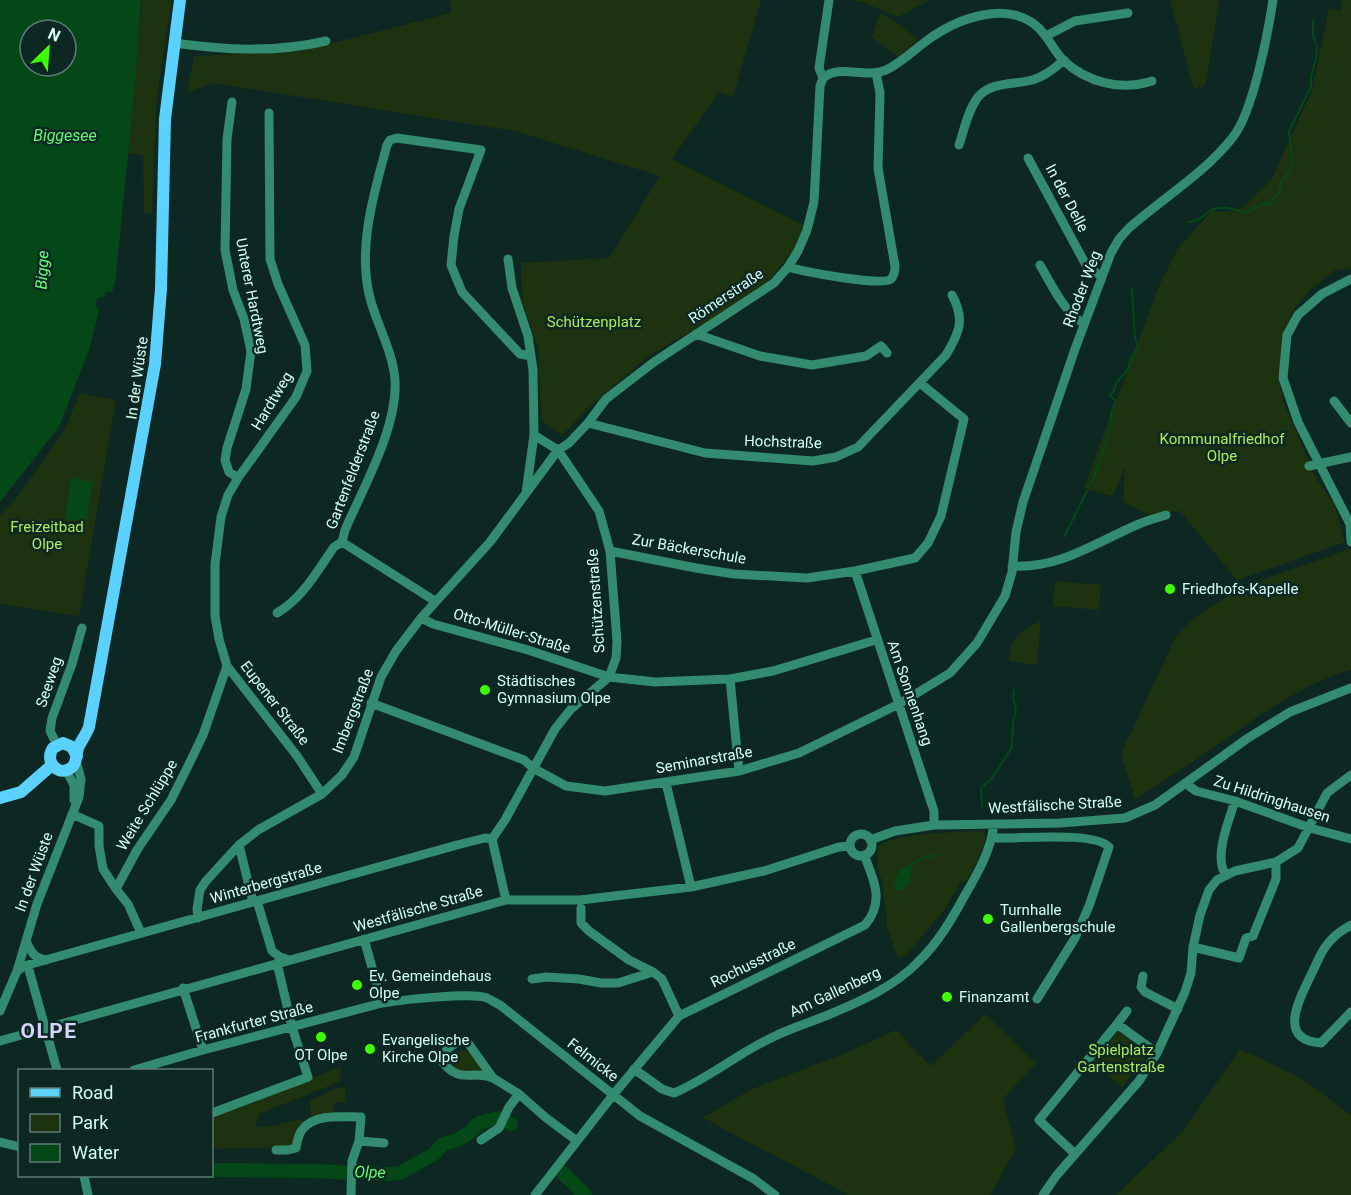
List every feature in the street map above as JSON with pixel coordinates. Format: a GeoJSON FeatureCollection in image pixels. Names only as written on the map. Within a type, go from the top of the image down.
{"type":"FeatureCollection","features":[{"type":"Feature","properties":{"kind":"main road","name":"In der Wüste"},"geometry":{"type":"LineString","coordinates":[[76,758],[89,727],[155,364],[161,289],[164,139],[180,0]]}},
{"type":"Feature","properties":{"kind":"main road","name":"In der Wüste"},"geometry":{"type":"LineString","coordinates":[[61,744],[80,733],[91,712]]}},
{"type":"Feature","properties":{"kind":"main road"},"geometry":{"type":"LineString","coordinates":[[61,744],[72,747],[76,758],[72,768],[58,770],[52,765],[50,752],[61,744]]}},
{"type":"Feature","properties":{"kind":"main road"},"geometry":{"type":"LineString","coordinates":[[0,798],[21,792],[52,765]]}},
{"type":"Feature","properties":{"kind":"street","name":"Römerstraße"},"geometry":{"type":"LineString","coordinates":[[558,450],[569,443],[588,423],[606,399],[654,362],[774,283],[798,251],[807,230],[814,202],[820,86],[823,78],[819,68],[829,0]]}},
{"type":"Feature","properties":{"kind":"street","name":"Rhoder Weg"},"geometry":{"type":"LineString","coordinates":[[1002,601],[1010,581],[1016,532],[1023,502],[1084,323],[1111,253],[1129,228],[1213,160],[1237,131],[1246,113],[1273,0]]}},
{"type":"Feature","properties":{"kind":"street"},"geometry":{"type":"LineString","coordinates":[[1046,36],[1075,21],[1128,13]]}},
{"type":"Feature","properties":{"kind":"street"},"geometry":{"type":"LineString","coordinates":[[823,78],[833,71],[876,73],[898,63],[943,30],[957,23],[983,15],[1013,14],[1036,25],[1064,60],[1087,76],[1111,84],[1132,86],[1152,81]]}},
{"type":"Feature","properties":{"kind":"street"},"geometry":{"type":"LineString","coordinates":[[174,43],[221,49],[256,49],[283,48],[326,41]]}},
{"type":"Feature","properties":{"kind":"street"},"geometry":{"type":"LineString","coordinates":[[959,145],[972,108],[985,90],[1003,84],[1036,79],[1064,60]]}},
{"type":"Feature","properties":{"kind":"street"},"geometry":{"type":"LineString","coordinates":[[788,267],[867,282],[885,282],[891,279],[894,273],[895,266],[878,168],[880,93],[876,73]]}},
{"type":"Feature","properties":{"kind":"street","name":"Unterer Hardtweg"},"geometry":{"type":"LineString","coordinates":[[238,478],[229,472],[225,460],[246,389],[251,351],[244,319],[232,290],[225,250],[227,139],[232,107],[243,113]]}},
{"type":"Feature","properties":{"kind":"street","name":"Hardtweg"},"geometry":{"type":"LineString","coordinates":[[225,664],[215,616],[215,564],[221,517],[228,495],[238,478],[296,397],[307,371],[305,345],[270,258],[269,113]]}},
{"type":"Feature","properties":{"kind":"street","name":"Gartenfelderstraße"},"geometry":{"type":"LineString","coordinates":[[277,613],[301,594],[334,547],[342,542],[389,426],[395,380],[392,363],[370,299],[365,259],[374,193],[390,140],[397,138],[481,150],[459,209],[451,265],[462,292],[520,354],[531,356]]}},
{"type":"Feature","properties":{"kind":"street","name":"In der Delle"},"geometry":{"type":"LineString","coordinates":[[1028,158],[1086,266],[1102,277]]}},
{"type":"Feature","properties":{"kind":"street","name":"Imbergstraße"},"geometry":{"type":"LineString","coordinates":[[508,259],[512,288],[528,336],[533,370],[534,435],[526,493]]}},
{"type":"Feature","properties":{"kind":"street"},"geometry":{"type":"LineString","coordinates":[[1040,266],[1076,320],[1084,323]]}},
{"type":"Feature","properties":{"kind":"street"},"geometry":{"type":"LineString","coordinates":[[1351,279],[1322,294],[1298,315],[1287,335],[1283,378],[1313,465],[1350,524],[1351,542]]}},
{"type":"Feature","properties":{"kind":"street","name":"Hochstraße"},"geometry":{"type":"LineString","coordinates":[[588,423],[705,453],[813,461],[836,457],[858,447],[946,355],[960,327],[960,309],[952,295]]}},
{"type":"Feature","properties":{"kind":"street"},"geometry":{"type":"LineString","coordinates":[[696,334],[760,356],[812,365],[866,356],[880,346],[887,352]]}},
{"type":"Feature","properties":{"kind":"street","name":"Zur Bäckerschule"},"geometry":{"type":"LineString","coordinates":[[610,551],[734,574],[807,578],[855,571],[915,558],[928,543],[941,516],[964,419],[920,383]]}},
{"type":"Feature","properties":{"kind":"street"},"geometry":{"type":"LineString","coordinates":[[1334,400],[1351,423]]}},
{"type":"Feature","properties":{"kind":"street"},"geometry":{"type":"LineString","coordinates":[[534,435],[558,450]]}},
{"type":"Feature","properties":{"kind":"street","name":"Imbergstraße"},"geometry":{"type":"LineString","coordinates":[[198,918],[196,909],[200,890],[239,845],[258,830],[321,794],[342,775],[354,757],[371,703],[390,661],[435,601],[490,542],[558,450]]}},
{"type":"Feature","properties":{"kind":"street","name":"Schützenstraße"},"geometry":{"type":"LineString","coordinates":[[558,450],[599,511],[610,551],[617,641],[614,668],[609,677]]}},
{"type":"Feature","properties":{"kind":"street"},"geometry":{"type":"LineString","coordinates":[[1313,465],[1351,457]]}},
{"type":"Feature","properties":{"kind":"street"},"geometry":{"type":"LineString","coordinates":[[1012,566],[1032,565],[1068,558],[1140,524],[1166,515]]}},
{"type":"Feature","properties":{"kind":"street"},"geometry":{"type":"LineString","coordinates":[[342,542],[435,601]]}},
{"type":"Feature","properties":{"kind":"street","name":"Am Sonnenhang"},"geometry":{"type":"LineString","coordinates":[[855,571],[933,810],[934,825]]}},
{"type":"Feature","properties":{"kind":"street","name":"Seminarstraße"},"geometry":{"type":"LineString","coordinates":[[371,703],[524,760],[533,768],[566,786],[605,791],[666,783],[739,771],[799,753],[899,704],[950,673],[977,643],[1002,601]]}},
{"type":"Feature","properties":{"kind":"street","name":"Otto-Müller-Straße"},"geometry":{"type":"LineString","coordinates":[[421,618],[433,624],[528,650],[609,677],[655,682],[730,679],[773,671],[876,640]]}},
{"type":"Feature","properties":{"kind":"street","name":"Seeweg"},"geometry":{"type":"LineString","coordinates":[[61,744],[50,730],[52,717],[72,664],[82,628]]}},
{"type":"Feature","properties":{"kind":"street","name":"Eupener Straße"},"geometry":{"type":"LineString","coordinates":[[225,664],[297,756],[321,794]]}},
{"type":"Feature","properties":{"kind":"street","name":"Weite Schlüppe"},"geometry":{"type":"LineString","coordinates":[[116,889],[137,850],[171,800],[190,762],[203,735],[225,664]]}},
{"type":"Feature","properties":{"kind":"street"},"geometry":{"type":"LineString","coordinates":[[506,900],[492,839],[555,729],[609,677]]}},
{"type":"Feature","properties":{"kind":"street"},"geometry":{"type":"LineString","coordinates":[[730,679],[739,771]]}},
{"type":"Feature","properties":{"kind":"street","name":"Westfälische Straße"},"geometry":{"type":"LineString","coordinates":[[870,840],[895,831],[934,825],[1125,818],[1155,805],[1248,738],[1290,712],[1351,688]]}},
{"type":"Feature","properties":{"kind":"street","name":"In der Wüste"},"geometry":{"type":"LineString","coordinates":[[0,1011],[17,971],[37,904],[82,788],[76,758]]}},
{"type":"Feature","properties":{"kind":"street","name":"In der Wüste"},"geometry":{"type":"LineString","coordinates":[[66,770],[73,781],[75,790],[72,814]]}},
{"type":"Feature","properties":{"kind":"street"},"geometry":{"type":"LineString","coordinates":[[1043,1195],[1139,1081],[1157,1053],[1179,1009],[1191,973],[1192,947],[1209,890],[1217,880],[1226,875],[1276,862],[1298,848],[1327,793],[1351,776]]}},
{"type":"Feature","properties":{"kind":"street"},"geometry":{"type":"LineString","coordinates":[[666,783],[691,887]]}},
{"type":"Feature","properties":{"kind":"street","name":"Zu Hildringhausen"},"geometry":{"type":"LineString","coordinates":[[1185,783],[1196,791],[1235,801],[1310,828],[1351,839]]}},
{"type":"Feature","properties":{"kind":"street"},"geometry":{"type":"LineString","coordinates":[[1226,875],[1221,869],[1220,856],[1235,801]]}},
{"type":"Feature","properties":{"kind":"street"},"geometry":{"type":"LineString","coordinates":[[72,814],[99,826],[99,846],[103,869],[128,904],[141,933]]}},
{"type":"Feature","properties":{"kind":"street","name":"Am Gallenberg"},"geometry":{"type":"LineString","coordinates":[[634,1069],[662,1089],[674,1093],[696,1083],[769,1038],[829,1015],[874,994],[917,964],[949,924],[984,861],[993,836],[994,824]]}},
{"type":"Feature","properties":{"kind":"street"},"geometry":{"type":"LineString","coordinates":[[859,835],[866,836],[870,840],[871,848],[864,855],[856,855],[850,846],[851,840],[859,835]]}},
{"type":"Feature","properties":{"kind":"street"},"geometry":{"type":"LineString","coordinates":[[993,836],[1016,839],[1091,838],[1104,841],[1109,847],[1076,938],[1037,999]]}},
{"type":"Feature","properties":{"kind":"street","name":"Winterbergstraße"},"geometry":{"type":"LineString","coordinates":[[17,971],[24,966],[255,901],[475,840],[492,839]]}},
{"type":"Feature","properties":{"kind":"street"},"geometry":{"type":"LineString","coordinates":[[239,845],[255,901],[273,951],[289,960]]}},
{"type":"Feature","properties":{"kind":"street","name":"Westfälische Straße"},"geometry":{"type":"LineString","coordinates":[[0,1041],[183,988],[506,900],[580,900],[691,887],[765,871],[839,847],[850,846]]}},
{"type":"Feature","properties":{"kind":"street","name":"Rochusstraße"},"geometry":{"type":"LineString","coordinates":[[535,1195],[613,1095],[679,1016],[865,925],[877,904],[872,877],[864,855]]}},
{"type":"Feature","properties":{"kind":"street"},"geometry":{"type":"LineString","coordinates":[[1192,947],[1239,958],[1246,938],[1253,936],[1276,879],[1276,862]]}},
{"type":"Feature","properties":{"kind":"street"},"geometry":{"type":"LineString","coordinates":[[581,908],[581,923],[589,931],[629,960],[662,979],[679,1016]]}},
{"type":"Feature","properties":{"kind":"street"},"geometry":{"type":"LineString","coordinates":[[1351,925],[1336,935],[1326,946],[1300,998],[1294,1016],[1294,1026],[1302,1036],[1313,1042],[1321,1043],[1351,1012]]}},
{"type":"Feature","properties":{"kind":"street"},"geometry":{"type":"LineString","coordinates":[[364,939],[382,1003]]}},
{"type":"Feature","properties":{"kind":"street"},"geometry":{"type":"LineString","coordinates":[[26,942],[33,955],[48,960]]}},
{"type":"Feature","properties":{"kind":"street"},"geometry":{"type":"LineString","coordinates":[[264,966],[273,951]]}},
{"type":"Feature","properties":{"kind":"street"},"geometry":{"type":"LineString","coordinates":[[213,1113],[308,1077],[292,1027],[277,963]]}},
{"type":"Feature","properties":{"kind":"street"},"geometry":{"type":"LineString","coordinates":[[28,970],[56,1069]]}},
{"type":"Feature","properties":{"kind":"street"},"geometry":{"type":"LineString","coordinates":[[532,979],[546,977],[618,983],[653,972]]}},
{"type":"Feature","properties":{"kind":"street"},"geometry":{"type":"LineString","coordinates":[[1143,976],[1141,987],[1145,992],[1179,1009]]}},
{"type":"Feature","properties":{"kind":"street"},"geometry":{"type":"LineString","coordinates":[[183,988],[203,1050]]}},
{"type":"Feature","properties":{"kind":"street","name":"Felmicke"},"geometry":{"type":"LineString","coordinates":[[382,1003],[406,999],[474,996],[487,998],[500,1005],[640,1116],[754,1179],[775,1195]]}},
{"type":"Feature","properties":{"kind":"street","name":"Frankfurter Straße"},"geometry":{"type":"LineString","coordinates":[[157,1068],[203,1050],[382,1003]]}},
{"type":"Feature","properties":{"kind":"street"},"geometry":{"type":"LineString","coordinates":[[1076,1154],[1039,1120],[1127,1011]]}},
{"type":"Feature","properties":{"kind":"street"},"geometry":{"type":"LineString","coordinates":[[1117,1024],[1157,1053]]}},
{"type":"Feature","properties":{"kind":"street"},"geometry":{"type":"LineString","coordinates":[[493,1078],[466,1040],[457,1042],[443,1053],[440,1059],[448,1069],[458,1075],[493,1078],[519,1094],[544,1117],[577,1141]]}},
{"type":"Feature","properties":{"kind":"street"},"geometry":{"type":"LineString","coordinates":[[481,1140],[499,1128],[510,1105],[519,1094]]}},
{"type":"Feature","properties":{"kind":"street"},"geometry":{"type":"LineString","coordinates":[[276,1150],[296,1148],[302,1130],[314,1121],[328,1118],[361,1117],[354,1153],[351,1195]]}},
{"type":"Feature","properties":{"kind":"street"},"geometry":{"type":"LineString","coordinates":[[358,1141],[384,1143]]}},
{"type":"Feature","properties":{"kind":"street"},"geometry":{"type":"LineString","coordinates":[[0,1142],[18,1146]]}},
{"type":"Feature","properties":{"kind":"street"},"geometry":{"type":"LineString","coordinates":[[84,1177],[88,1195]]}},
{"type":"Feature","properties":{"kind":"green space"},"geometry":{"type":"Polygon","coordinates":[[[142,0],[172,0],[157,96],[152,214],[144,213],[143,156],[128,153],[142,0]]]}},
{"type":"Feature","properties":{"kind":"green space","name":"Schützenplatz"},"geometry":{"type":"Polygon","coordinates":[[[450,0],[761,0],[733,97],[719,92],[672,159],[804,225],[794,249],[770,280],[711,320],[651,354],[595,402],[562,435],[541,420],[538,348],[522,301],[521,263],[609,258],[660,176],[515,131],[214,83],[187,92],[194,56],[301,51],[451,13],[450,0]]]}},
{"type":"Feature","properties":{"kind":"green space"},"geometry":{"type":"Polygon","coordinates":[[[851,0],[930,0],[898,17],[862,2],[851,0]]]}},
{"type":"Feature","properties":{"kind":"green space"},"geometry":{"type":"Polygon","coordinates":[[[1170,0],[1219,0],[1206,84],[1194,90],[1170,0]]]}},
{"type":"Feature","properties":{"kind":"green space","name":"Kommunalfriedhof Olpe"},"geometry":{"type":"Polygon","coordinates":[[[1342,0],[1351,0],[1351,269],[1335,270],[1309,291],[1291,314],[1283,337],[1278,380],[1286,408],[1315,476],[1335,506],[1345,542],[1237,580],[1180,511],[1150,515],[1123,502],[1125,467],[1113,496],[1084,488],[1158,288],[1178,248],[1212,211],[1230,212],[1244,206],[1272,179],[1312,90],[1329,8],[1341,11],[1342,0]]]}},
{"type":"Feature","properties":{"kind":"green space"},"geometry":{"type":"Polygon","coordinates":[[[880,13],[901,25],[918,40],[899,57],[872,37],[880,13]]]}},
{"type":"Feature","properties":{"kind":"green space","name":"Freizeitbad Olpe"},"geometry":{"type":"Polygon","coordinates":[[[80,393],[116,400],[79,616],[0,604],[0,515],[15,500],[64,431],[80,393]]]}},
{"type":"Feature","properties":{"kind":"green space"},"geometry":{"type":"Polygon","coordinates":[[[1351,548],[1351,670],[1312,685],[1274,706],[1135,799],[1121,754],[1175,638],[1193,620],[1234,593],[1280,573],[1351,548]]]}},
{"type":"Feature","properties":{"kind":"green space"},"geometry":{"type":"Polygon","coordinates":[[[1055,581],[1101,585],[1099,610],[1053,606],[1055,581]]]}},
{"type":"Feature","properties":{"kind":"green space"},"geometry":{"type":"Polygon","coordinates":[[[1041,620],[1037,665],[1009,661],[1014,640],[1041,620]]]}},
{"type":"Feature","properties":{"kind":"green space"},"geometry":{"type":"Polygon","coordinates":[[[982,831],[986,837],[977,862],[967,880],[960,884],[941,914],[907,954],[898,959],[886,925],[877,847],[885,842],[911,836],[982,831]]]}},
{"type":"Feature","properties":{"kind":"green space"},"geometry":{"type":"Polygon","coordinates":[[[985,1014],[1036,1063],[1003,1099],[1016,1149],[990,1195],[849,1195],[703,1118],[750,1090],[848,1052],[896,1030],[931,1066],[985,1014]]]}},
{"type":"Feature","properties":{"kind":"green space","name":"Spielplatz Gartenstraße"},"geometry":{"type":"Polygon","coordinates":[[[1118,1031],[1148,1054],[1122,1087],[1093,1062],[1118,1031]]]}},
{"type":"Feature","properties":{"kind":"green space"},"geometry":{"type":"Polygon","coordinates":[[[1240,1049],[1301,1078],[1351,1115],[1351,1195],[1116,1195],[1183,1131],[1240,1049]]]}},
{"type":"Feature","properties":{"kind":"green space"},"geometry":{"type":"Polygon","coordinates":[[[469,1051],[485,1072],[471,1075],[446,1064],[459,1052],[469,1051]]]}},
{"type":"Feature","properties":{"kind":"green space"},"geometry":{"type":"Polygon","coordinates":[[[341,1066],[339,1082],[259,1114],[255,1127],[304,1119],[294,1147],[213,1149],[213,1117],[253,1103],[341,1066]]]}},
{"type":"Feature","properties":{"kind":"green space"},"geometry":{"type":"Polygon","coordinates":[[[345,1087],[346,1102],[335,1102],[333,1114],[311,1120],[310,1101],[337,1088],[345,1087]]]}},
{"type":"Feature","properties":{"kind":"water","name":"Biggesee"},"geometry":{"type":"Polygon","coordinates":[[[0,0],[141,0],[115,284],[112,292],[106,291],[104,297],[98,298],[95,304],[99,310],[89,350],[59,427],[0,502],[0,0]]]}},
{"type":"Feature","properties":{"kind":"water"},"geometry":{"type":"Polygon","coordinates":[[[71,478],[93,482],[86,522],[65,519],[71,478]]]}},
{"type":"Feature","properties":{"kind":"water"},"geometry":{"type":"Polygon","coordinates":[[[911,865],[912,872],[908,883],[904,889],[897,891],[895,883],[897,875],[903,868],[911,865]]]}},
{"type":"Feature","properties":{"kind":"waterway"},"geometry":{"type":"LineString","coordinates":[[1187,222],[1198,220],[1218,208],[1248,212],[1264,203],[1268,205],[1280,192],[1280,183],[1290,171],[1292,163],[1289,131],[1311,87],[1317,47],[1313,36],[1313,20]]}},
{"type":"Feature","properties":{"kind":"waterway"},"geometry":{"type":"LineString","coordinates":[[1087,487],[1092,483],[1109,435],[1111,414],[1116,400],[1109,396],[1114,391],[1116,383],[1129,368],[1138,345],[1135,338],[1132,289]]}},
{"type":"Feature","properties":{"kind":"waterway"},"geometry":{"type":"LineString","coordinates":[[1064,537],[1087,491]]}},
{"type":"Feature","properties":{"kind":"waterway"},"geometry":{"type":"LineString","coordinates":[[982,808],[981,788],[992,778],[1012,747],[1016,710],[1014,690]]}},
{"type":"Feature","properties":{"kind":"waterway"},"geometry":{"type":"LineString","coordinates":[[911,865],[922,858],[936,855]]}},
{"type":"Feature","properties":{"kind":"waterway","name":"Olpe"},"geometry":{"type":"LineString","coordinates":[[213,1170],[400,1173],[434,1154],[443,1144],[469,1133],[479,1123],[498,1118],[511,1124]]}},
{"type":"Feature","properties":{"kind":"waterway","name":"Olpe"},"geometry":{"type":"LineString","coordinates":[[562,1172],[585,1195]]}},
{"type":"Feature","properties":{"kind":"place","name":"Friedhofs-Kapelle"},"geometry":{"type":"Point","coordinates":[1170,589]}},
{"type":"Feature","properties":{"kind":"place","name":"Städtisches Gymnasium Olpe"},"geometry":{"type":"Point","coordinates":[485,690]}},
{"type":"Feature","properties":{"kind":"place","name":"Turnhalle Gallenbergschule"},"geometry":{"type":"Point","coordinates":[988,919]}},
{"type":"Feature","properties":{"kind":"place","name":"Ev. Gemeindehaus Olpe"},"geometry":{"type":"Point","coordinates":[357,985]}},
{"type":"Feature","properties":{"kind":"place","name":"Finanzamt"},"geometry":{"type":"Point","coordinates":[947,997]}},
{"type":"Feature","properties":{"kind":"place","name":"OT Olpe"},"geometry":{"type":"Point","coordinates":[321,1037]}},
{"type":"Feature","properties":{"kind":"place","name":"Evangelische Kirche Olpe"},"geometry":{"type":"Point","coordinates":[370,1049]}},
{"type":"Feature","properties":{"kind":"district","name":"OLPE"},"geometry":{"type":"Point","coordinates":[49,1031]}},
{"type":"Feature","properties":{"kind":"water label","name":"Bigge"},"geometry":{"type":"Point","coordinates":[42,270]}}]}
